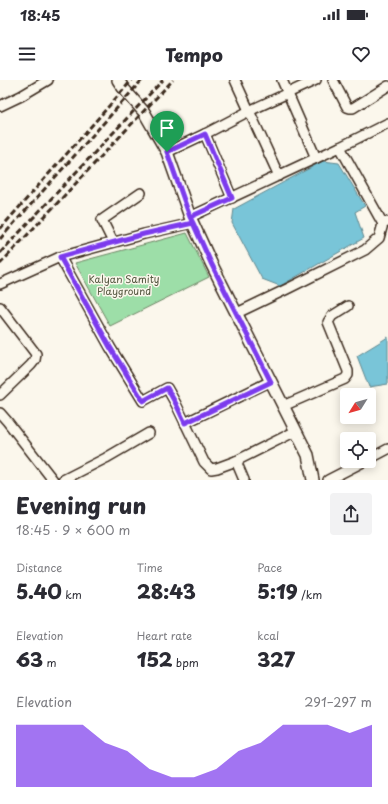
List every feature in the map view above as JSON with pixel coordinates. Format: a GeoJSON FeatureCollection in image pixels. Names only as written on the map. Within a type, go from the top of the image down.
{"type":"FeatureCollection","features":[{"type":"Feature","properties":{"kind":"street"},"geometry":{"type":"LineString","coordinates":[[0,106],[21,96],[48,80]]}},
{"type":"Feature","properties":{"kind":"street"},"geometry":{"type":"LineString","coordinates":[[118,80],[144,112],[167,152],[191,220],[211,263],[308,455],[314,480]]}},
{"type":"Feature","properties":{"kind":"street"},"geometry":{"type":"LineString","coordinates":[[235,80],[279,176]]}},
{"type":"Feature","properties":{"kind":"street"},"geometry":{"type":"LineString","coordinates":[[282,80],[316,158]]}},
{"type":"Feature","properties":{"kind":"street"},"geometry":{"type":"LineString","coordinates":[[167,152],[249,111],[316,80]]}},
{"type":"Feature","properties":{"kind":"street"},"geometry":{"type":"LineString","coordinates":[[333,80],[347,106],[350,108],[353,108],[388,87]]}},
{"type":"Feature","properties":{"kind":"street"},"geometry":{"type":"LineString","coordinates":[[0,284],[60,257],[191,220],[232,198],[388,123]]}},
{"type":"Feature","properties":{"kind":"street"},"geometry":{"type":"LineString","coordinates":[[205,134],[232,198]]}},
{"type":"Feature","properties":{"kind":"street"},"geometry":{"type":"LineString","coordinates":[[237,313],[365,250],[379,238],[385,222],[340,147]]}},
{"type":"Feature","properties":{"kind":"street"},"geometry":{"type":"LineString","coordinates":[[113,242],[102,220],[141,193]]}},
{"type":"Feature","properties":{"kind":"street"},"geometry":{"type":"LineString","coordinates":[[60,257],[110,347],[143,401],[167,388],[204,462],[211,469],[236,461],[296,431]]}},
{"type":"Feature","properties":{"kind":"street"},"geometry":{"type":"LineString","coordinates":[[283,406],[345,379],[348,375],[348,371],[328,322],[332,316],[348,306]]}},
{"type":"Feature","properties":{"kind":"street"},"geometry":{"type":"LineString","coordinates":[[0,308],[36,354],[35,360],[31,365],[0,395]]}},
{"type":"Feature","properties":{"kind":"street"},"geometry":{"type":"LineString","coordinates":[[185,423],[271,382]]}},
{"type":"Feature","properties":{"kind":"street"},"geometry":{"type":"LineString","coordinates":[[0,413],[53,480]]}},
{"type":"Feature","properties":{"kind":"street"},"geometry":{"type":"LineString","coordinates":[[63,480],[106,458],[150,432]]}},
{"type":"Feature","properties":{"kind":"street"},"geometry":{"type":"LineString","coordinates":[[376,455],[388,449]]}},
{"type":"Feature","properties":{"kind":"street"},"geometry":{"type":"LineString","coordinates":[[236,461],[244,480]]}},
{"type":"Feature","properties":{"kind":"street"},"geometry":{"type":"LineString","coordinates":[[328,480],[351,468]]}},
{"type":"Feature","properties":{"kind":"green space","name":"Kalyan Samity Playground"},"geometry":{"type":"Polygon","coordinates":[[[187,233],[209,277],[110,326],[75,263],[187,233]]]}},
{"type":"Feature","properties":{"kind":"water"},"geometry":{"type":"Polygon","coordinates":[[[323,161],[339,163],[365,206],[355,212],[364,238],[280,286],[262,279],[232,223],[234,209],[323,161]]]}},
{"type":"Feature","properties":{"kind":"water"},"geometry":{"type":"Polygon","coordinates":[[[388,337],[388,384],[369,387],[357,356],[388,337]]]}},
{"type":"Feature","properties":{"kind":"railway"},"geometry":{"type":"LineString","coordinates":[[0,229],[132,80]]}},
{"type":"Feature","properties":{"kind":"railway"},"geometry":{"type":"LineString","coordinates":[[0,239],[142,80]]}},
{"type":"Feature","properties":{"kind":"railway"},"geometry":{"type":"LineString","coordinates":[[0,253],[163,80]]}},
{"type":"Feature","properties":{"kind":"railway"},"geometry":{"type":"LineString","coordinates":[[0,264],[173,80]]}},
{"type":"Feature","properties":{"kind":"route"},"geometry":{"type":"LineString","coordinates":[[167,152],[190,217],[193,223],[144,234],[60,257],[110,347],[143,401],[167,388],[185,423],[271,382],[211,263],[193,223],[190,217],[232,198],[205,134],[167,152]]}}]}
